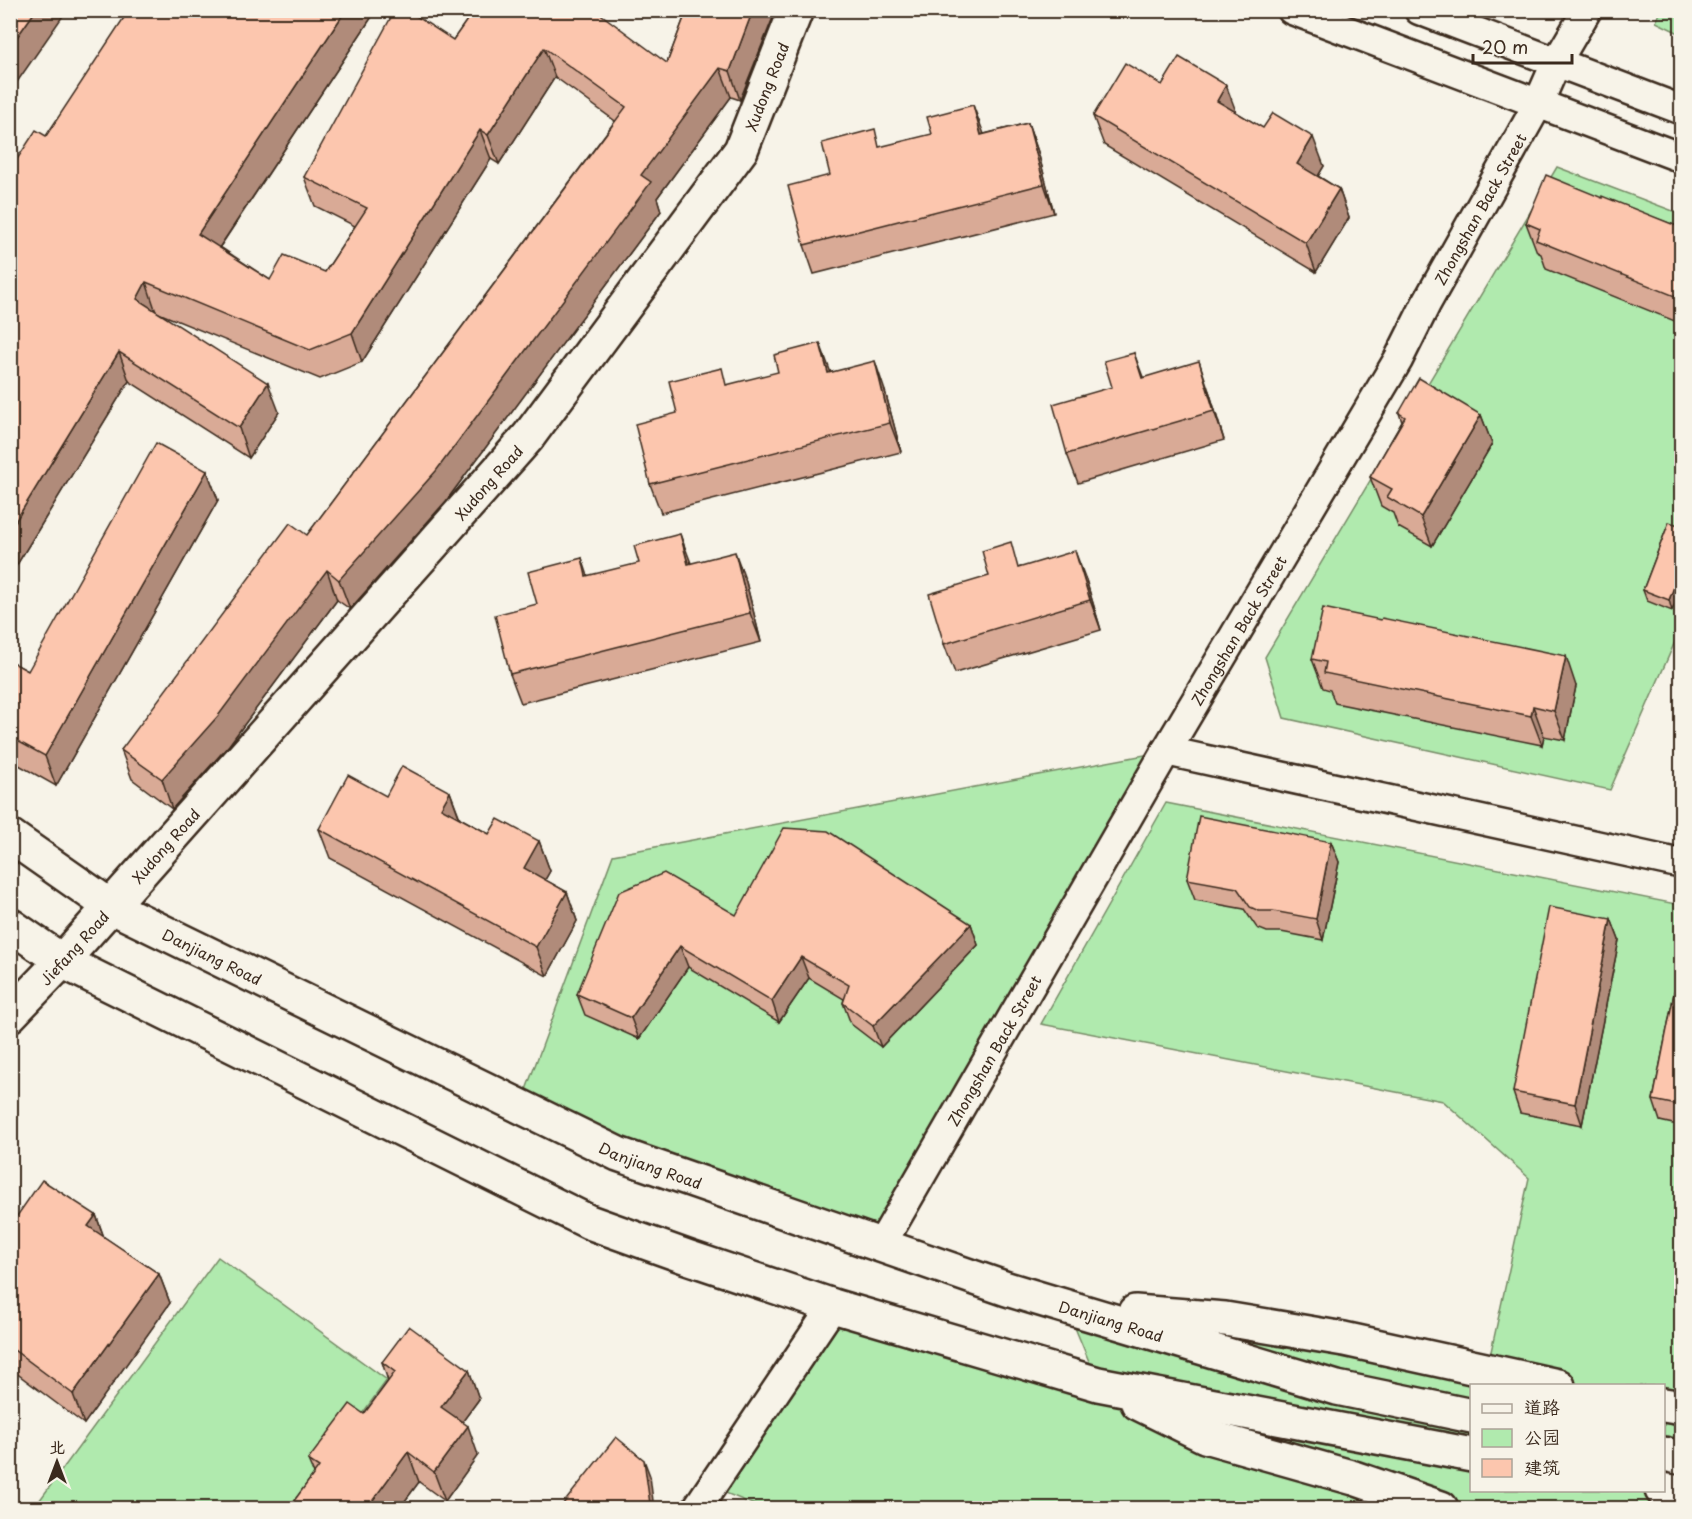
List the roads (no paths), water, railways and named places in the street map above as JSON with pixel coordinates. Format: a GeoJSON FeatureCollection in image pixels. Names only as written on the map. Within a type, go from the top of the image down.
{"type":"FeatureCollection","features":[{"type":"Feature","properties":{"kind":"main road","name":"Xudong Road"},"geometry":{"type":"LineString","coordinates":[[110,906],[528,437],[741,150],[796,10]]}},
{"type":"Feature","properties":{"kind":"main road","name":"Danjiang Road"},"geometry":{"type":"LineString","coordinates":[[10,836],[110,906],[618,1154],[1007,1289],[1337,1388],[1470,1416]]}},
{"type":"Feature","properties":{"kind":"main road","name":"Jiefang Road"},"geometry":{"type":"LineString","coordinates":[[10,1015],[62,961],[110,906]]}},
{"type":"Feature","properties":{"kind":"main road"},"geometry":{"type":"LineString","coordinates":[[10,925],[62,961],[590,1222],[833,1306],[1098,1383],[1470,1455]]}},
{"type":"Feature","properties":{"kind":"main road"},"geometry":{"type":"LineString","coordinates":[[1066,1306],[1225,1319],[1257,1324],[1344,1339],[1549,1384]]}},
{"type":"Feature","properties":{"kind":"main road"},"geometry":{"type":"LineString","coordinates":[[1098,1383],[1205,1436],[1354,1478],[1441,1509]]}},
{"type":"Feature","properties":{"kind":"main road"},"geometry":{"type":"LineString","coordinates":[[1665,1405],[1682,1408]]}},
{"type":"Feature","properties":{"kind":"main road"},"geometry":{"type":"LineString","coordinates":[[1665,1454],[1682,1458]]}},
{"type":"Feature","properties":{"kind":"main road"},"geometry":{"type":"LineString","coordinates":[[1665,1491],[1682,1493]]}},
{"type":"Feature","properties":{"kind":"street"},"geometry":{"type":"LineString","coordinates":[[1292,10],[1682,158]]}},
{"type":"Feature","properties":{"kind":"street"},"geometry":{"type":"LineString","coordinates":[[1419,10],[1682,110]]}},
{"type":"Feature","properties":{"kind":"street","name":"Zhongshan Back Street"},"geometry":{"type":"LineString","coordinates":[[881,1245],[1166,751],[1398,360],[1426,304],[1538,104],[1556,63],[1587,10]]}},
{"type":"Feature","properties":{"kind":"street"},"geometry":{"type":"LineString","coordinates":[[1166,751],[1682,864]]}},
{"type":"Feature","properties":{"kind":"street"},"geometry":{"type":"LineString","coordinates":[[697,1509],[833,1306]]}}]}
